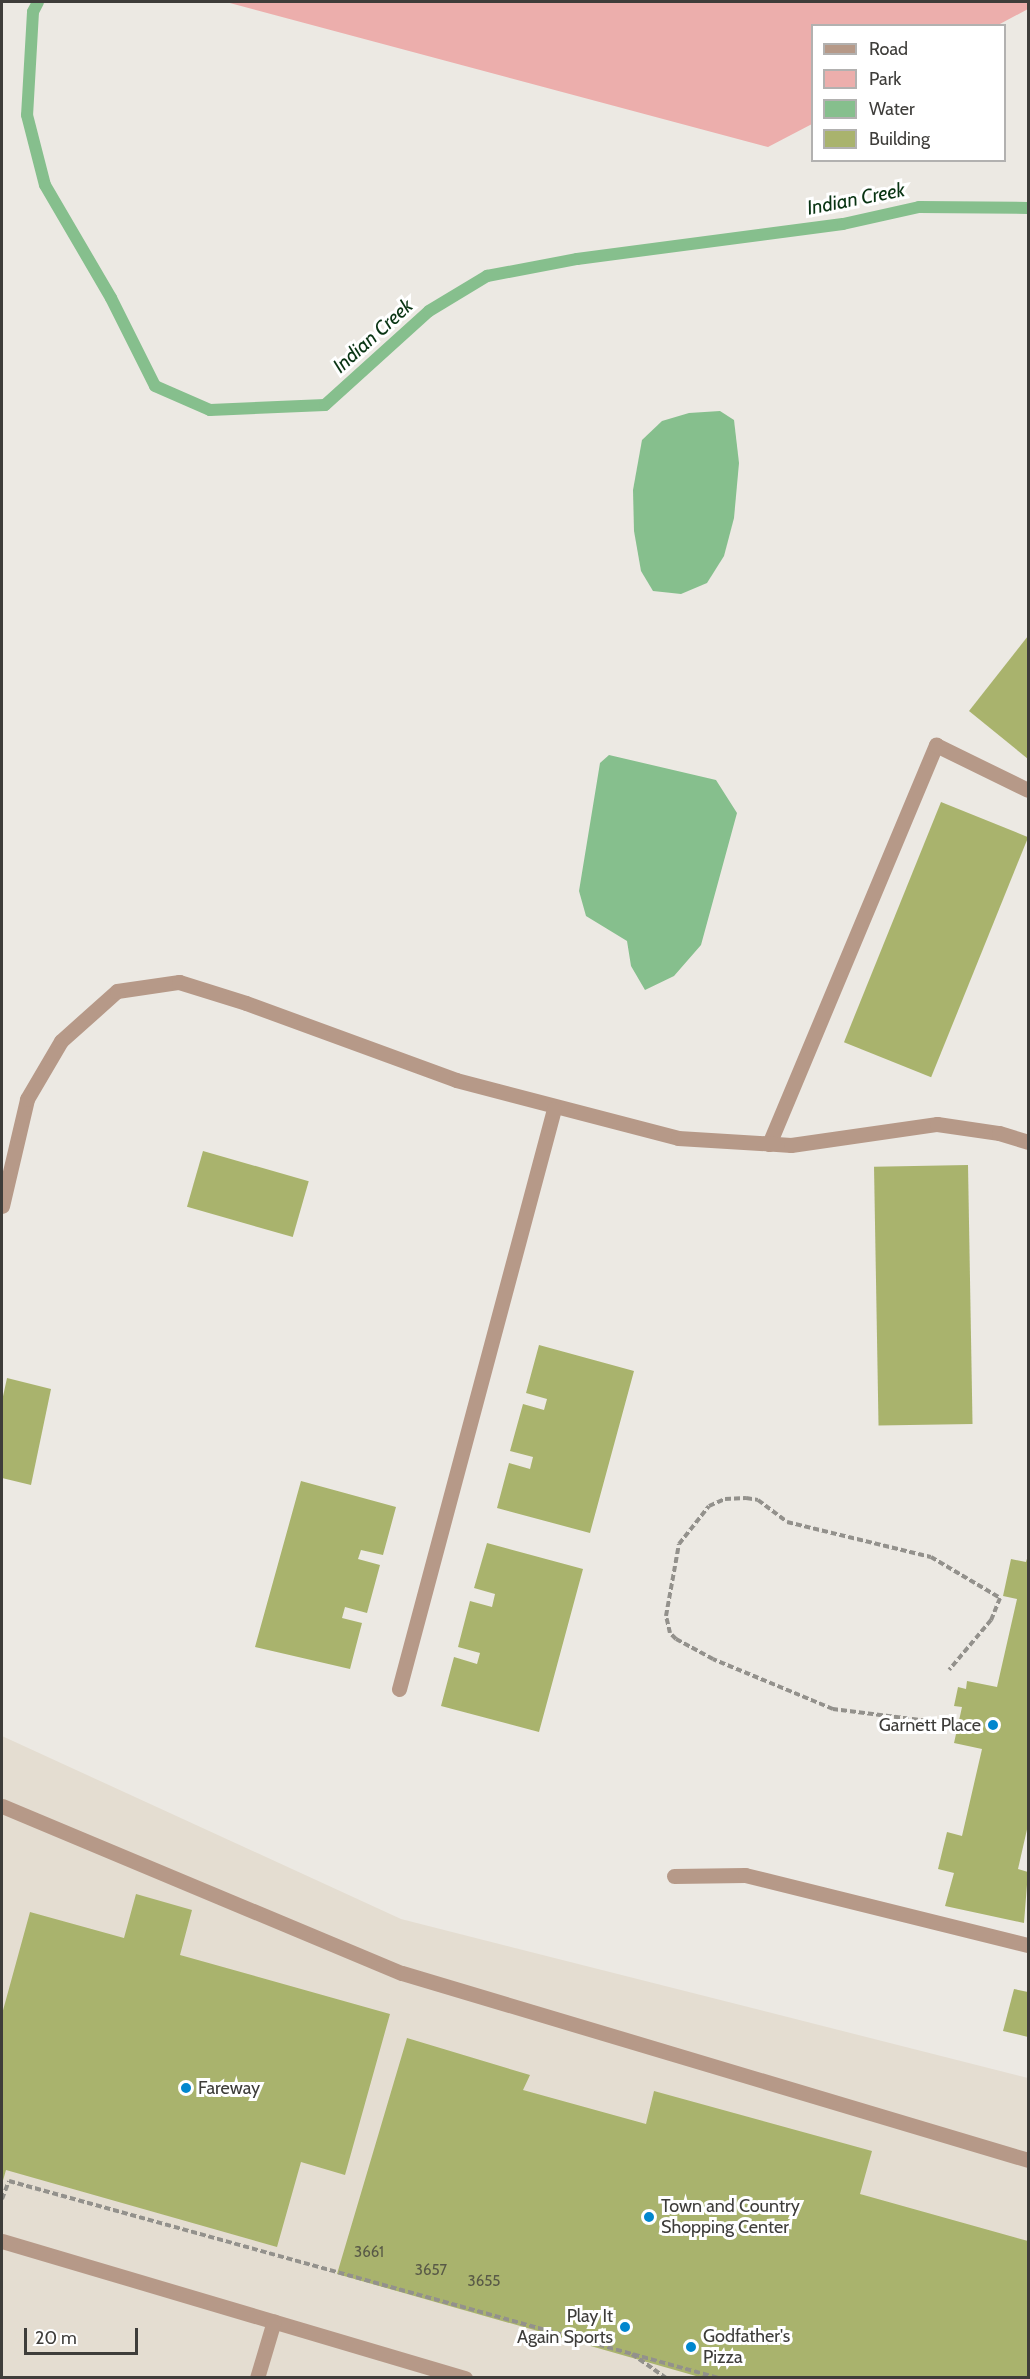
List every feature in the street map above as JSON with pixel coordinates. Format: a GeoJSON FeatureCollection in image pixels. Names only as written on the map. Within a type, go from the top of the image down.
{"type":"FeatureCollection","features":[{"type":"Feature","properties":{"kind":"street"},"geometry":{"type":"LineString","coordinates":[[768,1144],[936,745],[1029,790]]}},
{"type":"Feature","properties":{"kind":"street"},"geometry":{"type":"LineString","coordinates":[[2,1206],[27,1099],[61,1041],[117,991],[179,982],[246,1003],[456,1080],[554,1109],[678,1138],[791,1145],[937,1124],[999,1133],[1029,1142]]}},
{"type":"Feature","properties":{"kind":"street"},"geometry":{"type":"LineString","coordinates":[[399,1689],[554,1109]]}},
{"type":"Feature","properties":{"kind":"street"},"geometry":{"type":"LineString","coordinates":[[2,1806],[402,1973],[1029,2160]]}},
{"type":"Feature","properties":{"kind":"street"},"geometry":{"type":"LineString","coordinates":[[674,1876],[745,1875],[1029,1945]]}},
{"type":"Feature","properties":{"kind":"street"},"geometry":{"type":"LineString","coordinates":[[2,2241],[465,2378]]}},
{"type":"Feature","properties":{"kind":"street"},"geometry":{"type":"LineString","coordinates":[[257,2378],[274,2321]]}},
{"type":"Feature","properties":{"kind":"path"},"geometry":{"type":"LineString","coordinates":[[936,1722],[833,1709],[713,1659],[676,1639],[670,1633],[666,1616],[679,1544],[709,1506],[725,1499],[746,1498],[758,1500],[787,1522],[931,1557],[1000,1598],[991,1620],[949,1670]]}},
{"type":"Feature","properties":{"kind":"path"},"geometry":{"type":"LineString","coordinates":[[2,2199],[9,2181],[719,2378]]}},
{"type":"Feature","properties":{"kind":"path"},"geometry":{"type":"LineString","coordinates":[[629,2352],[666,2378]]}},
{"type":"Feature","properties":{"kind":"shaded area"},"geometry":{"type":"Polygon","coordinates":[[[2,1736],[401,1919],[1028,2078],[1028,2377],[2,2378],[2,1736]]]}},
{"type":"Feature","properties":{"kind":"green space"},"geometry":{"type":"Polygon","coordinates":[[[226,2],[1028,2],[1028,9],[1000,24],[811,24],[811,125],[768,147],[226,2]]]}},
{"type":"Feature","properties":{"kind":"water"},"geometry":{"type":"Polygon","coordinates":[[[720,411],[734,420],[739,463],[734,518],[724,556],[707,583],[681,594],[653,591],[641,571],[634,531],[633,490],[642,440],[662,421],[689,413],[720,411]]]}},
{"type":"Feature","properties":{"kind":"water"},"geometry":{"type":"Polygon","coordinates":[[[609,755],[716,780],[737,813],[701,945],[674,976],[645,990],[631,966],[627,941],[586,916],[579,891],[600,763],[609,755]]]}},
{"type":"Feature","properties":{"kind":"building"},"geometry":{"type":"Polygon","coordinates":[[[1028,636],[1028,759],[969,711],[1028,636]]]}},
{"type":"Feature","properties":{"kind":"building"},"geometry":{"type":"Polygon","coordinates":[[[941,802],[1028,838],[931,1077],[844,1042],[941,802]]]}},
{"type":"Feature","properties":{"kind":"building"},"geometry":{"type":"Polygon","coordinates":[[[203,1151],[309,1181],[293,1237],[187,1207],[203,1151]]]}},
{"type":"Feature","properties":{"kind":"building"},"geometry":{"type":"Polygon","coordinates":[[[968,1165],[973,1424],[879,1426],[874,1167],[968,1165]]]}},
{"type":"Feature","properties":{"kind":"building"},"geometry":{"type":"Polygon","coordinates":[[[539,1345],[634,1371],[590,1533],[497,1508],[509,1463],[530,1469],[533,1457],[510,1451],[523,1404],[544,1410],[547,1399],[526,1393],[539,1345]]]}},
{"type":"Feature","properties":{"kind":"building"},"geometry":{"type":"Polygon","coordinates":[[[7,1378],[51,1389],[31,1485],[2,1478],[2,1401],[7,1378]]]}},
{"type":"Feature","properties":{"kind":"building"},"geometry":{"type":"Polygon","coordinates":[[[301,1481],[396,1507],[383,1555],[361,1550],[358,1559],[380,1565],[367,1613],[345,1607],[342,1618],[362,1623],[350,1669],[255,1647],[301,1481]]]}},
{"type":"Feature","properties":{"kind":"building"},"geometry":{"type":"Polygon","coordinates":[[[487,1543],[583,1569],[539,1732],[441,1706],[454,1657],[477,1664],[480,1653],[458,1647],[470,1601],[492,1607],[495,1594],[474,1588],[487,1543]]]}},
{"type":"Feature","properties":{"kind":"building","name":"Garnett Place"},"geometry":{"type":"Polygon","coordinates":[[[1028,1555],[1028,1825],[1018,1869],[1028,1872],[1024,1923],[945,1906],[954,1873],[938,1869],[947,1832],[962,1836],[982,1749],[954,1743],[962,1707],[954,1706],[958,1687],[966,1689],[967,1681],[997,1687],[1017,1599],[1003,1596],[1011,1559],[1026,1562],[1028,1555]]]}},
{"type":"Feature","properties":{"kind":"building","name":"Fareway"},"geometry":{"type":"Polygon","coordinates":[[[136,1894],[192,1910],[180,1955],[390,2014],[345,2175],[301,2162],[277,2247],[6,2170],[2,2184],[2,2014],[30,1912],[124,1938],[136,1894]]]}},
{"type":"Feature","properties":{"kind":"building"},"geometry":{"type":"Polygon","coordinates":[[[1014,1989],[1028,1992],[1028,2037],[1003,2031],[1014,1989]]]}},
{"type":"Feature","properties":{"kind":"building","name":"Town and Country Shopping Center"},"geometry":{"type":"Polygon","coordinates":[[[407,2038],[530,2075],[523,2090],[646,2124],[654,2091],[872,2151],[860,2194],[1028,2241],[1028,2378],[703,2378],[337,2274],[407,2038]]]}},
{"type":"Feature","properties":{"kind":"waterway","name":"Indian Creek"},"geometry":{"type":"LineString","coordinates":[[38,2],[33,12],[27,115],[45,185],[111,298],[155,386],[210,410],[325,405],[429,311],[487,276],[577,259],[843,224],[919,207],[1028,208]]}},
{"type":"Feature","properties":{"kind":"place","name":"Garnett Place"},"geometry":{"type":"Point","coordinates":[993,1725]}},
{"type":"Feature","properties":{"kind":"place","name":"Fareway"},"geometry":{"type":"Point","coordinates":[186,2088]}},
{"type":"Feature","properties":{"kind":"place","name":"Town and Country Shopping Center"},"geometry":{"type":"Point","coordinates":[649,2217]}},
{"type":"Feature","properties":{"kind":"place","name":"Play It Again Sports"},"geometry":{"type":"Point","coordinates":[625,2327]}},
{"type":"Feature","properties":{"kind":"place","name":"Godfather's Pizza"},"geometry":{"type":"Point","coordinates":[691,2347]}}]}
